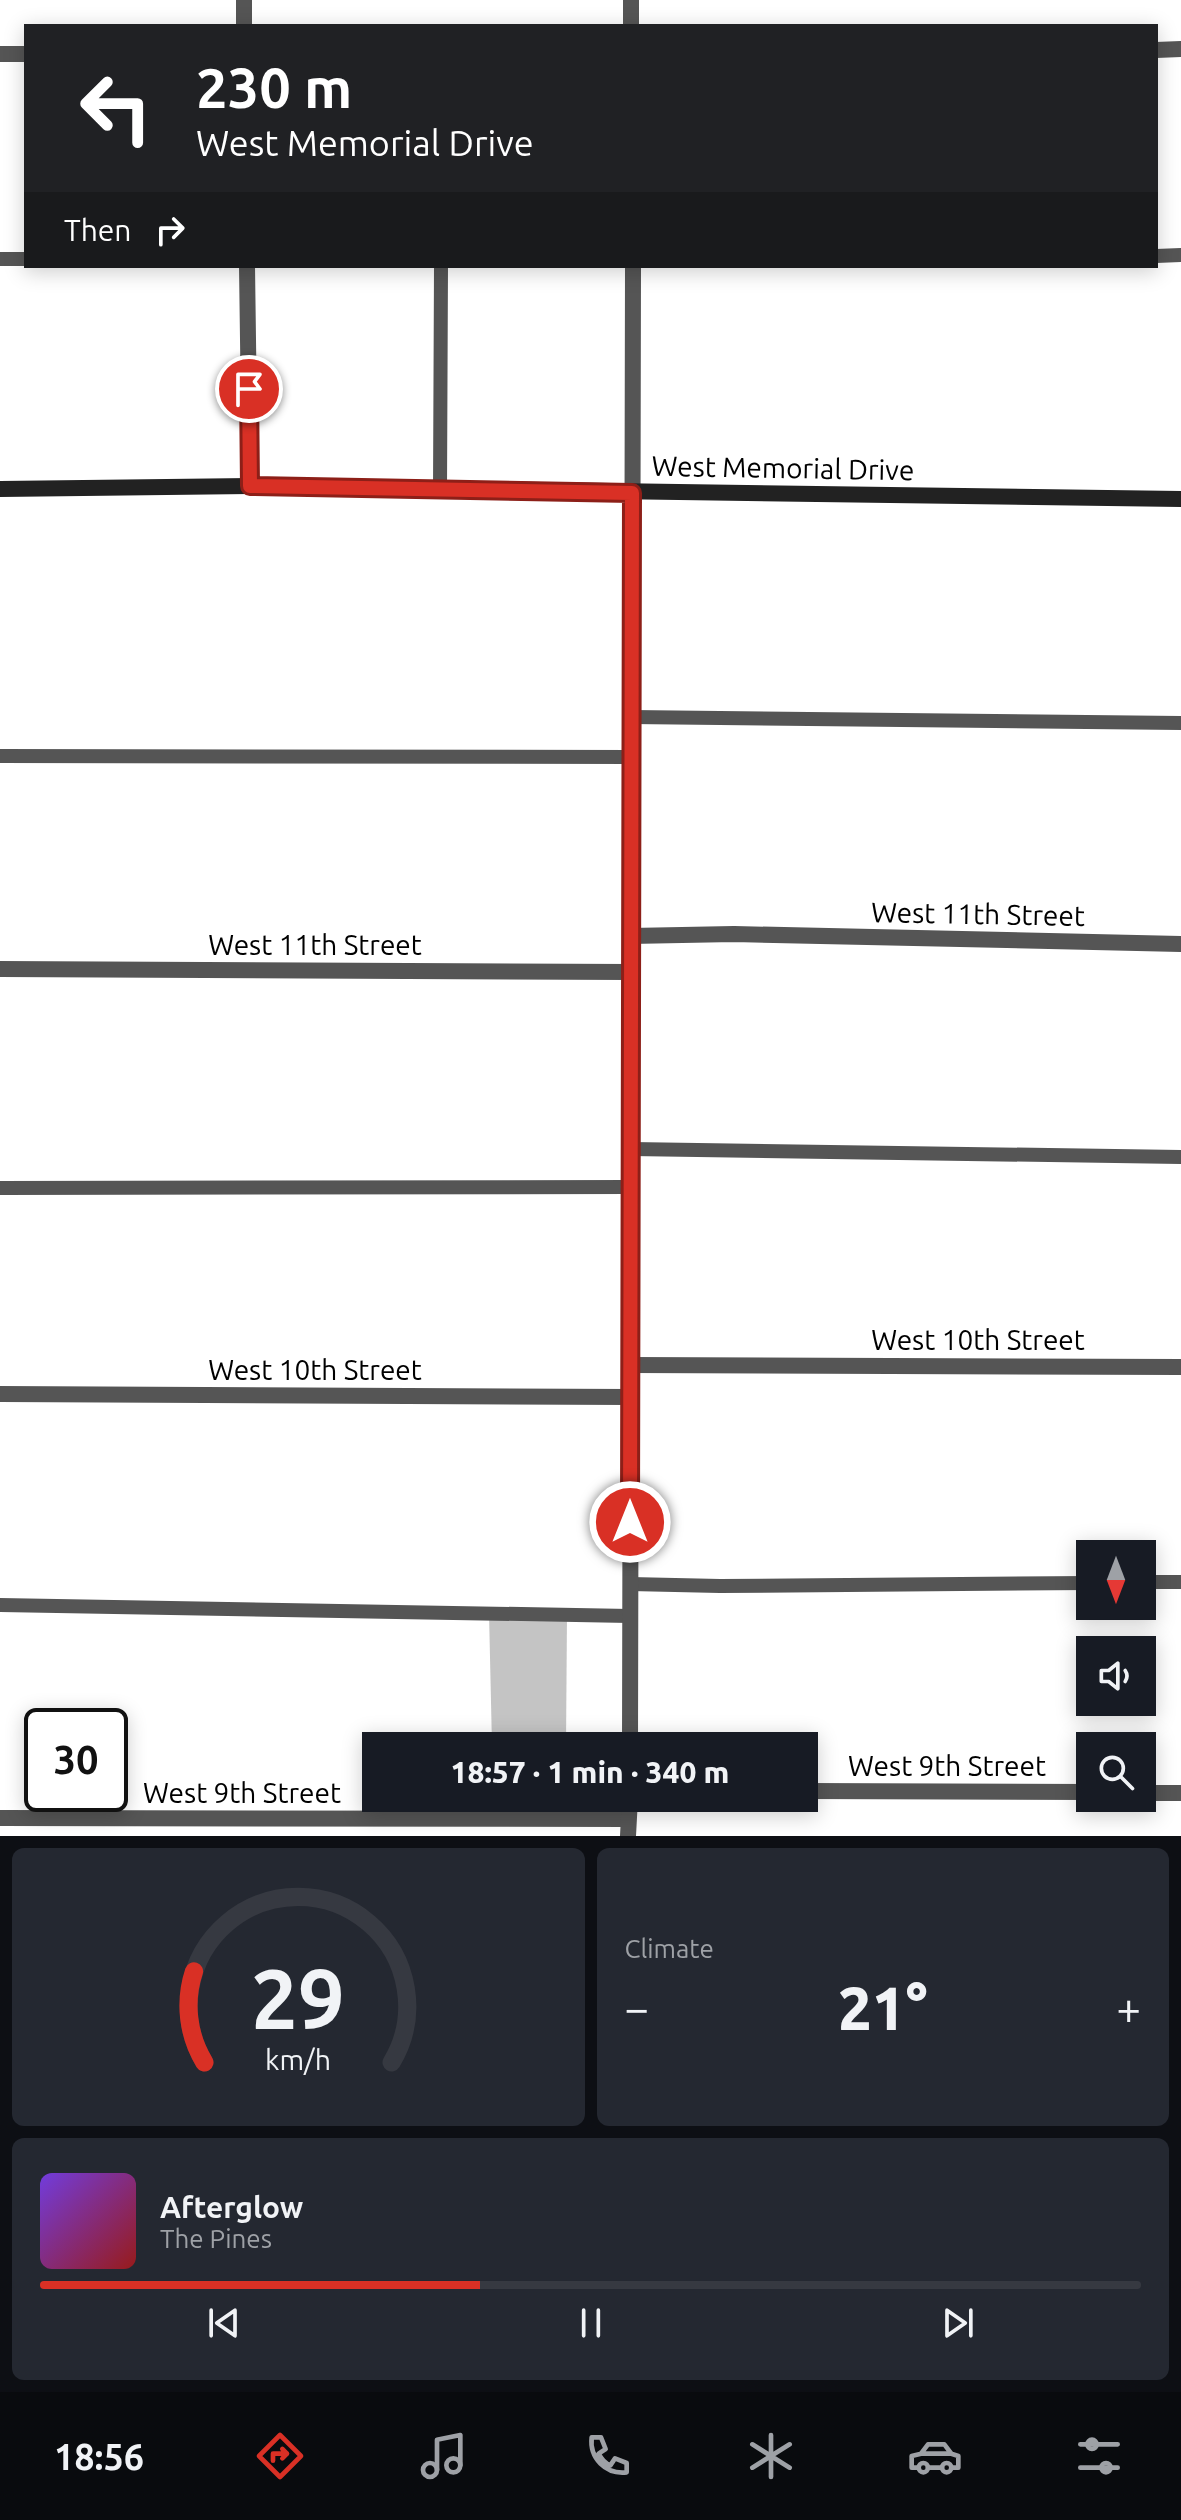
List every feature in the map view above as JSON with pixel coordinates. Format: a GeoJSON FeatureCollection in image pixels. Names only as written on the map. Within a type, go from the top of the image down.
{"type":"FeatureCollection","features":[{"type":"Feature","properties":{"kind":"main road","name":"West Memorial Drive"},"geometry":{"type":"LineString","coordinates":[[0,489],[250,486],[1181,499]]}},
{"type":"Feature","properties":{"kind":"street"},"geometry":{"type":"LineString","coordinates":[[244,0],[244,24]]}},
{"type":"Feature","properties":{"kind":"street"},"geometry":{"type":"LineString","coordinates":[[631,0],[631,24]]}},
{"type":"Feature","properties":{"kind":"street"},"geometry":{"type":"LineString","coordinates":[[1158,50],[1181,49]]}},
{"type":"Feature","properties":{"kind":"street"},"geometry":{"type":"LineString","coordinates":[[0,54],[24,54]]}},
{"type":"Feature","properties":{"kind":"street"},"geometry":{"type":"LineString","coordinates":[[247,268],[250,486]]}},
{"type":"Feature","properties":{"kind":"street"},"geometry":{"type":"LineString","coordinates":[[630,1732],[633,268]]}},
{"type":"Feature","properties":{"kind":"street","name":"West 11th Street"},"geometry":{"type":"LineString","coordinates":[[630,936],[734,934],[1181,944]]}},
{"type":"Feature","properties":{"kind":"street","name":"West 11th Street"},"geometry":{"type":"LineString","coordinates":[[0,969],[630,972]]}},
{"type":"Feature","properties":{"kind":"street","name":"West 10th Street"},"geometry":{"type":"LineString","coordinates":[[631,1365],[1181,1367]]}},
{"type":"Feature","properties":{"kind":"street","name":"West 10th Street"},"geometry":{"type":"LineString","coordinates":[[0,1394],[630,1397]]}},
{"type":"Feature","properties":{"kind":"street","name":"West 9th Street"},"geometry":{"type":"LineString","coordinates":[[818,1791],[1076,1792]]}},
{"type":"Feature","properties":{"kind":"street"},"geometry":{"type":"LineString","coordinates":[[1156,1793],[1181,1793]]}},
{"type":"Feature","properties":{"kind":"street","name":"West 9th Street"},"geometry":{"type":"LineString","coordinates":[[0,1818],[628,1828]]}},
{"type":"Feature","properties":{"kind":"lane"},"geometry":{"type":"LineString","coordinates":[[1158,256],[1181,255]]}},
{"type":"Feature","properties":{"kind":"lane"},"geometry":{"type":"LineString","coordinates":[[0,259],[24,259]]}},
{"type":"Feature","properties":{"kind":"lane"},"geometry":{"type":"LineString","coordinates":[[440,489],[441,268]]}},
{"type":"Feature","properties":{"kind":"lane"},"geometry":{"type":"LineString","coordinates":[[631,717],[1181,723]]}},
{"type":"Feature","properties":{"kind":"lane"},"geometry":{"type":"LineString","coordinates":[[0,756],[631,757]]}},
{"type":"Feature","properties":{"kind":"lane"},"geometry":{"type":"LineString","coordinates":[[631,1149],[1181,1157]]}},
{"type":"Feature","properties":{"kind":"lane"},"geometry":{"type":"LineString","coordinates":[[0,1188],[630,1187]]}},
{"type":"Feature","properties":{"kind":"lane"},"geometry":{"type":"LineString","coordinates":[[1156,1582],[1181,1582]]}},
{"type":"Feature","properties":{"kind":"lane"},"geometry":{"type":"LineString","coordinates":[[630,1584],[1076,1583]]}},
{"type":"Feature","properties":{"kind":"lane"},"geometry":{"type":"LineString","coordinates":[[0,1605],[630,1616]]}},
{"type":"Feature","properties":{"kind":"building"},"geometry":{"type":"Polygon","coordinates":[[[489,1613],[567,1614],[566,1732],[492,1732],[489,1613]]]}},
{"type":"Feature","properties":{"kind":"route"},"geometry":{"type":"LineString","coordinates":[[249,389],[250,486],[632,493],[630,1522]]}}]}
